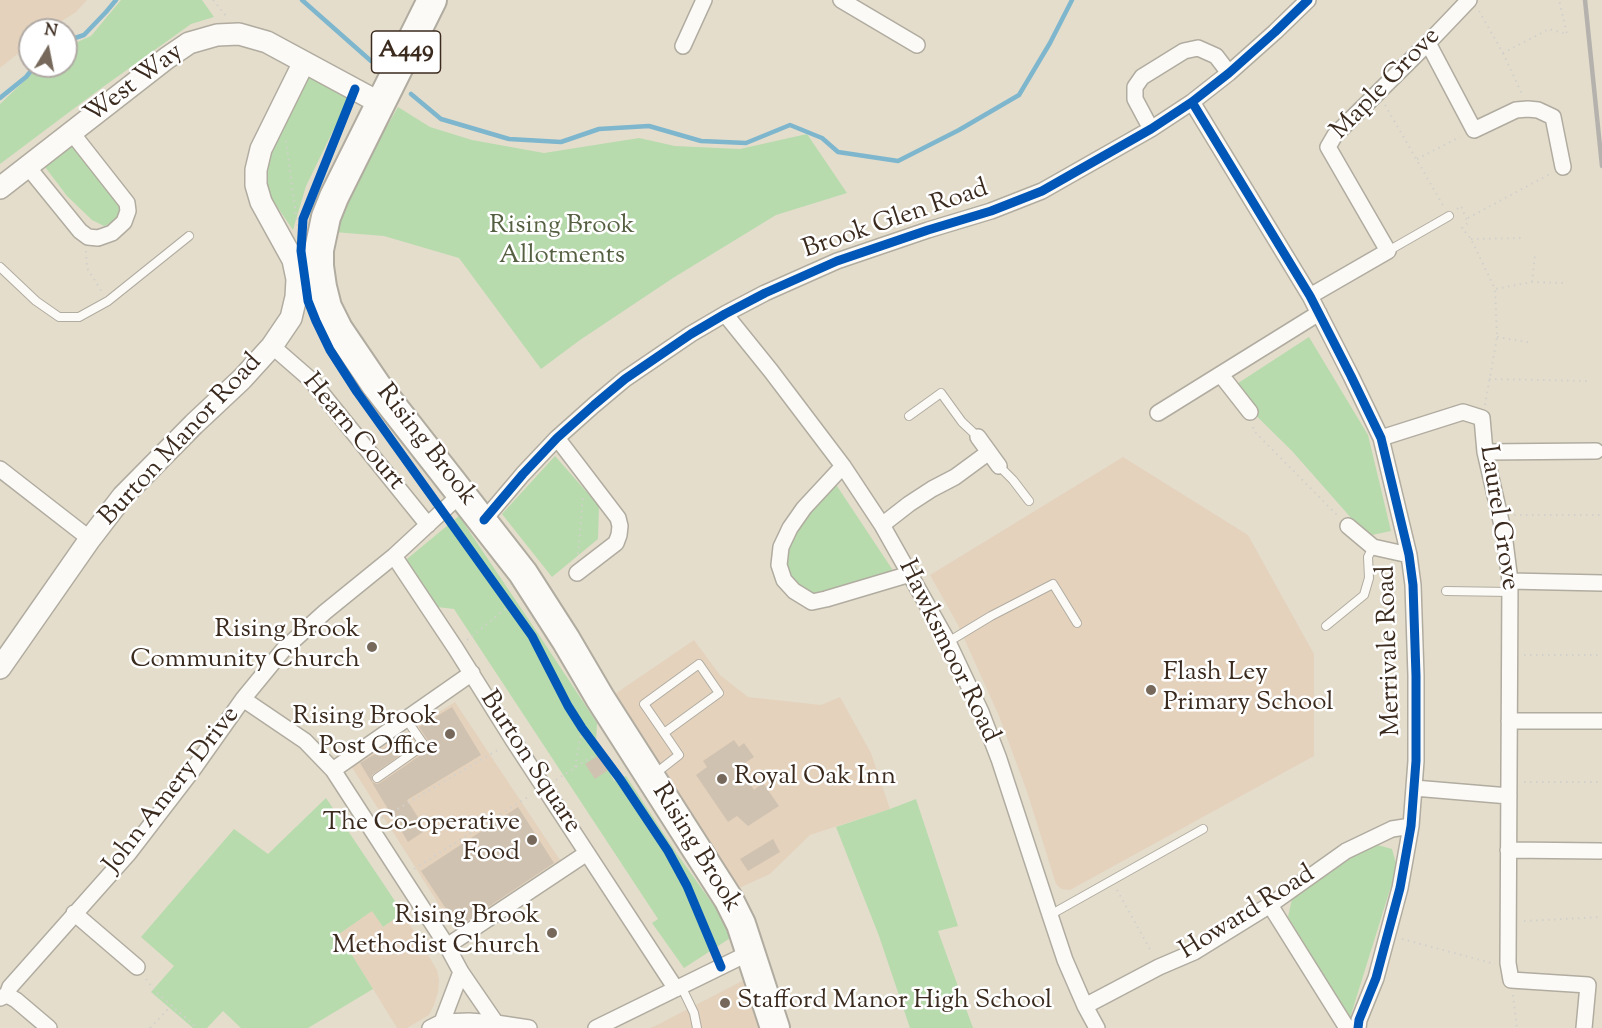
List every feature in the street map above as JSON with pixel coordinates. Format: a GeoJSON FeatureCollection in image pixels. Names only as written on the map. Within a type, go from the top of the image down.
{"type":"FeatureCollection","features":[{"type":"Feature","properties":{"kind":"highway","name":"Rising Brook"},"geometry":{"type":"LineString","coordinates":[[432,0],[380,103],[367,140],[334,197],[319,250],[319,266],[327,307],[338,330],[376,385],[524,573],[650,778],[729,900],[741,924],[775,1028]]}},
{"type":"Feature","properties":{"kind":"street"},"geometry":{"type":"LineString","coordinates":[[683,46],[704,0]]}},
{"type":"Feature","properties":{"kind":"street"},"geometry":{"type":"LineString","coordinates":[[841,0],[917,45]]}},
{"type":"Feature","properties":{"kind":"street","name":"Brook Glen Road"},"geometry":{"type":"LineString","coordinates":[[483,520],[557,438],[594,405],[648,363],[725,314],[791,280],[837,261],[991,211],[1042,191],[1151,129],[1192,102],[1229,73],[1308,0]]}},
{"type":"Feature","properties":{"kind":"street","name":"Maple Grove"},"geometry":{"type":"LineString","coordinates":[[1388,251],[1328,147],[1335,135],[1472,3]]}},
{"type":"Feature","properties":{"kind":"street","name":"West Way"},"geometry":{"type":"LineString","coordinates":[[0,188],[167,57],[205,38],[229,34],[252,37],[267,42],[380,103]]}},
{"type":"Feature","properties":{"kind":"street"},"geometry":{"type":"LineString","coordinates":[[1428,43],[1474,130],[1516,110],[1538,110],[1553,117],[1563,167]]}},
{"type":"Feature","properties":{"kind":"street"},"geometry":{"type":"LineString","coordinates":[[1151,129],[1135,99],[1135,87],[1142,77],[1184,51],[1198,48],[1216,56],[1229,73]]}},
{"type":"Feature","properties":{"kind":"street"},"geometry":{"type":"LineString","coordinates":[[277,114],[304,62]]}},
{"type":"Feature","properties":{"kind":"street","name":"Merrivale Road"},"geometry":{"type":"LineString","coordinates":[[1192,102],[1310,296],[1381,438],[1409,555],[1413,585],[1416,676],[1416,761],[1411,826],[1400,888],[1388,935],[1358,1028]]}},
{"type":"Feature","properties":{"kind":"street","name":"Burton Manor Road"},"geometry":{"type":"LineString","coordinates":[[3,661],[123,496],[242,379],[272,346],[291,318],[297,279],[293,260],[261,202],[256,185],[255,170],[258,159],[277,114]]}},
{"type":"Feature","properties":{"kind":"street"},"geometry":{"type":"LineString","coordinates":[[28,167],[80,231],[88,237],[98,238],[112,233],[124,222],[128,211],[127,202],[72,133]]}},
{"type":"Feature","properties":{"kind":"street"},"geometry":{"type":"LineString","coordinates":[[1310,296],[1388,251]]}},
{"type":"Feature","properties":{"kind":"street","name":"Hawksmoor Road"},"geometry":{"type":"LineString","coordinates":[[725,314],[843,466],[882,525],[948,642],[981,712],[999,759],[1065,960],[1096,1028]]}},
{"type":"Feature","properties":{"kind":"street"},"geometry":{"type":"LineString","coordinates":[[1158,413],[1319,314]]}},
{"type":"Feature","properties":{"kind":"street","name":"Hearn Court"},"geometry":{"type":"LineString","coordinates":[[272,346],[311,380],[428,525]]}},
{"type":"Feature","properties":{"kind":"street"},"geometry":{"type":"LineString","coordinates":[[1221,375],[1250,412]]}},
{"type":"Feature","properties":{"kind":"street","name":"Laurel Grove"},"geometry":{"type":"LineString","coordinates":[[1381,438],[1463,412],[1482,418],[1485,452],[1504,534],[1510,587],[1508,850],[1510,974]]}},
{"type":"Feature","properties":{"kind":"street"},"geometry":{"type":"LineString","coordinates":[[978,437],[999,466]]}},
{"type":"Feature","properties":{"kind":"street"},"geometry":{"type":"LineString","coordinates":[[557,438],[618,518],[620,526],[616,543],[577,573]]}},
{"type":"Feature","properties":{"kind":"street"},"geometry":{"type":"LineString","coordinates":[[1485,452],[1596,451]]}},
{"type":"Feature","properties":{"kind":"street"},"geometry":{"type":"LineString","coordinates":[[882,525],[909,504],[955,477],[989,452]]}},
{"type":"Feature","properties":{"kind":"street"},"geometry":{"type":"LineString","coordinates":[[843,466],[804,508],[790,528],[781,547],[779,565],[784,580],[794,591],[812,602],[910,574]]}},
{"type":"Feature","properties":{"kind":"street"},"geometry":{"type":"LineString","coordinates":[[0,469],[90,539]]}},
{"type":"Feature","properties":{"kind":"street","name":"John Amery Drive"},"geometry":{"type":"LineString","coordinates":[[4,996],[74,913],[129,853],[192,771],[243,699],[284,649],[394,556],[461,494]]}},
{"type":"Feature","properties":{"kind":"street"},"geometry":{"type":"LineString","coordinates":[[1348,526],[1373,547],[1409,555]]}},
{"type":"Feature","properties":{"kind":"street","name":"Burton Square"},"geometry":{"type":"LineString","coordinates":[[394,556],[456,648],[544,788],[679,988]]}},
{"type":"Feature","properties":{"kind":"street"},"geometry":{"type":"LineString","coordinates":[[1510,587],[1602,583]]}},
{"type":"Feature","properties":{"kind":"street","name":"Burton Square"},"geometry":{"type":"LineString","coordinates":[[333,770],[472,673]]}},
{"type":"Feature","properties":{"kind":"street"},"geometry":{"type":"LineString","coordinates":[[243,699],[305,741],[333,770],[447,946],[461,972],[496,1023]]}},
{"type":"Feature","properties":{"kind":"street"},"geometry":{"type":"LineString","coordinates":[[1509,721],[1602,721]]}},
{"type":"Feature","properties":{"kind":"street"},"geometry":{"type":"LineString","coordinates":[[1414,788],[1509,789]]}},
{"type":"Feature","properties":{"kind":"street","name":"Howard Road"},"geometry":{"type":"LineString","coordinates":[[1085,1006],[1159,967],[1194,952],[1270,905],[1346,851],[1392,829],[1411,826]]}},
{"type":"Feature","properties":{"kind":"street"},"geometry":{"type":"LineString","coordinates":[[1508,850],[1600,851]]}},
{"type":"Feature","properties":{"kind":"street","name":"Burton Square"},"geometry":{"type":"LineString","coordinates":[[447,946],[587,853]]}},
{"type":"Feature","properties":{"kind":"street"},"geometry":{"type":"LineString","coordinates":[[1270,905],[1347,1028]]}},
{"type":"Feature","properties":{"kind":"street"},"geometry":{"type":"LineString","coordinates":[[74,913],[137,967]]}},
{"type":"Feature","properties":{"kind":"street"},"geometry":{"type":"LineString","coordinates":[[596,1028],[751,952]]}},
{"type":"Feature","properties":{"kind":"street"},"geometry":{"type":"LineString","coordinates":[[436,1025],[461,972]]}},
{"type":"Feature","properties":{"kind":"street"},"geometry":{"type":"LineString","coordinates":[[1510,974],[1588,985],[1584,1028]]}},
{"type":"Feature","properties":{"kind":"street"},"geometry":{"type":"LineString","coordinates":[[4,996],[16,1000],[49,1028]]}},
{"type":"Feature","properties":{"kind":"street"},"geometry":{"type":"LineString","coordinates":[[436,1025],[469,1021],[529,1028]]}},
{"type":"Feature","properties":{"kind":"lane"},"geometry":{"type":"LineString","coordinates":[[1388,251],[1449,216]]}},
{"type":"Feature","properties":{"kind":"lane"},"geometry":{"type":"LineString","coordinates":[[0,267],[36,301],[58,317],[79,317],[108,301],[189,236]]}},
{"type":"Feature","properties":{"kind":"lane"},"geometry":{"type":"LineString","coordinates":[[909,416],[942,393],[962,422],[978,437]]}},
{"type":"Feature","properties":{"kind":"lane"},"geometry":{"type":"LineString","coordinates":[[999,466],[1029,501]]}},
{"type":"Feature","properties":{"kind":"lane"},"geometry":{"type":"LineString","coordinates":[[1326,626],[1364,595],[1369,578],[1368,557],[1373,547]]}},
{"type":"Feature","properties":{"kind":"lane"},"geometry":{"type":"LineString","coordinates":[[948,642],[991,616],[1053,584],[1077,622]]}},
{"type":"Feature","properties":{"kind":"lane"},"geometry":{"type":"LineString","coordinates":[[1446,591],[1510,587]]}},
{"type":"Feature","properties":{"kind":"lane"},"geometry":{"type":"LineString","coordinates":[[650,778],[679,755],[644,704],[699,664],[719,693],[664,733]]}},
{"type":"Feature","properties":{"kind":"lane"},"geometry":{"type":"LineString","coordinates":[[377,778],[424,746],[406,719]]}},
{"type":"Feature","properties":{"kind":"lane"},"geometry":{"type":"LineString","coordinates":[[1050,915],[1203,829]]}},
{"type":"Feature","properties":{"kind":"lane"},"geometry":{"type":"LineString","coordinates":[[679,988],[694,1013],[697,1028]]}},
{"type":"Feature","properties":{"kind":"path"},"geometry":{"type":"LineString","coordinates":[[1503,53],[1549,29],[1567,34],[1559,0]]}},
{"type":"Feature","properties":{"kind":"path"},"geometry":{"type":"LineString","coordinates":[[1472,3],[1503,53],[1528,109]]}},
{"type":"Feature","properties":{"kind":"path"},"geometry":{"type":"LineString","coordinates":[[1378,93],[1449,216],[1461,207],[1468,223],[1462,228],[1472,239],[1495,289],[1497,337],[1482,418]]}},
{"type":"Feature","properties":{"kind":"path"},"geometry":{"type":"LineString","coordinates":[[277,114],[283,123],[297,223],[302,242]]}},
{"type":"Feature","properties":{"kind":"path"},"geometry":{"type":"LineString","coordinates":[[1417,159],[1474,130]]}},
{"type":"Feature","properties":{"kind":"path"},"geometry":{"type":"LineString","coordinates":[[1466,218],[1563,167]]}},
{"type":"Feature","properties":{"kind":"path"},"geometry":{"type":"LineString","coordinates":[[302,242],[303,219],[307,209]]}},
{"type":"Feature","properties":{"kind":"path"},"geometry":{"type":"LineString","coordinates":[[88,237],[85,242],[87,268],[108,301]]}},
{"type":"Feature","properties":{"kind":"path"},"geometry":{"type":"LineString","coordinates":[[1472,239],[1522,238]]}},
{"type":"Feature","properties":{"kind":"path"},"geometry":{"type":"LineString","coordinates":[[1532,282],[1535,255]]}},
{"type":"Feature","properties":{"kind":"path"},"geometry":{"type":"LineString","coordinates":[[1495,289],[1532,282],[1566,283]]}},
{"type":"Feature","properties":{"kind":"path"},"geometry":{"type":"LineString","coordinates":[[1497,337],[1532,343]]}},
{"type":"Feature","properties":{"kind":"path"},"geometry":{"type":"LineString","coordinates":[[1489,379],[1590,381]]}},
{"type":"Feature","properties":{"kind":"path"},"geometry":{"type":"LineString","coordinates":[[1250,412],[1254,430],[1348,526]]}},
{"type":"Feature","properties":{"kind":"path"},"geometry":{"type":"LineString","coordinates":[[577,573],[585,473]]}},
{"type":"Feature","properties":{"kind":"path"},"geometry":{"type":"LineString","coordinates":[[1499,515],[1602,515]]}},
{"type":"Feature","properties":{"kind":"path"},"geometry":{"type":"LineString","coordinates":[[456,648],[512,609],[503,596]]}},
{"type":"Feature","properties":{"kind":"path"},"geometry":{"type":"LineString","coordinates":[[1509,655],[1602,655]]}},
{"type":"Feature","properties":{"kind":"path"},"geometry":{"type":"LineString","coordinates":[[588,736],[606,761]]}},
{"type":"Feature","properties":{"kind":"path"},"geometry":{"type":"LineString","coordinates":[[575,767],[588,736]]}},
{"type":"Feature","properties":{"kind":"path"},"geometry":{"type":"LineString","coordinates":[[402,877],[575,767],[588,736]]}},
{"type":"Feature","properties":{"kind":"path"},"geometry":{"type":"LineString","coordinates":[[369,826],[513,740]]}},
{"type":"Feature","properties":{"kind":"path"},"geometry":{"type":"LineString","coordinates":[[1509,789],[1602,782]]}},
{"type":"Feature","properties":{"kind":"path"},"geometry":{"type":"LineString","coordinates":[[1111,879],[1159,967]]}},
{"type":"Feature","properties":{"kind":"path"},"geometry":{"type":"LineString","coordinates":[[1509,921],[1602,917]]}},
{"type":"Feature","properties":{"kind":"path"},"geometry":{"type":"LineString","coordinates":[[1388,935],[1510,974],[1517,1028]]}},
{"type":"Feature","properties":{"kind":"path"},"geometry":{"type":"LineString","coordinates":[[137,967],[156,992],[197,1028]]}},
{"type":"Feature","properties":{"kind":"path"},"geometry":{"type":"LineString","coordinates":[[150,1028],[171,1006]]}},
{"type":"Feature","properties":{"kind":"shaded area"},"geometry":{"type":"Polygon","coordinates":[[[0,0],[87,0],[67,18],[18,18],[18,54],[0,68],[0,0]]]}},
{"type":"Feature","properties":{"kind":"shaded area","name":"Flash Ley Primary School"},"geometry":{"type":"Polygon","coordinates":[[[1123,457],[1248,535],[1314,654],[1314,756],[1070,890],[1061,889],[1056,884],[1027,792],[999,716],[958,625],[930,575],[1123,457]]]}},
{"type":"Feature","properties":{"kind":"shaded area"},"geometry":{"type":"Polygon","coordinates":[[[694,640],[720,675],[748,697],[821,705],[840,697],[871,753],[890,809],[810,835],[770,874],[739,888],[705,843],[609,698],[694,640]]]}},
{"type":"Feature","properties":{"kind":"shaded area"},"geometry":{"type":"Polygon","coordinates":[[[455,702],[560,860],[455,930],[351,766],[455,702]]]}},
{"type":"Feature","properties":{"kind":"shaded area"},"geometry":{"type":"Polygon","coordinates":[[[372,910],[383,927],[403,913],[437,970],[438,992],[429,1015],[407,1028],[397,1028],[339,934],[372,910]]]}},
{"type":"Feature","properties":{"kind":"shaded area","name":"Stafford Manor High School"},"geometry":{"type":"Polygon","coordinates":[[[744,980],[758,1028],[650,1028],[657,1025],[744,980]]]}},
{"type":"Feature","properties":{"kind":"green space"},"geometry":{"type":"Polygon","coordinates":[[[121,0],[202,0],[214,17],[191,24],[0,164],[0,104],[27,78],[78,78],[78,42],[91,36],[121,0]]]}},
{"type":"Feature","properties":{"kind":"green space"},"geometry":{"type":"Polygon","coordinates":[[[311,73],[351,94],[306,186],[293,230],[267,192],[269,155],[278,130],[311,73]]]}},
{"type":"Feature","properties":{"kind":"green space","name":"Rising Brook Allotments"},"geometry":{"type":"Polygon","coordinates":[[[398,107],[430,127],[472,140],[544,153],[639,138],[675,146],[740,149],[807,134],[847,193],[776,215],[673,278],[541,369],[459,258],[384,236],[334,232],[376,145],[398,107]]]}},
{"type":"Feature","properties":{"kind":"green space"},"geometry":{"type":"Polygon","coordinates":[[[70,144],[123,210],[112,223],[104,226],[92,220],[67,196],[42,163],[70,144]]]}},
{"type":"Feature","properties":{"kind":"green space"},"geometry":{"type":"Polygon","coordinates":[[[1309,337],[1368,435],[1391,531],[1367,536],[1292,451],[1229,389],[1309,337]]]}},
{"type":"Feature","properties":{"kind":"green space"},"geometry":{"type":"Polygon","coordinates":[[[555,456],[599,506],[598,539],[552,577],[502,514],[555,456]]]}},
{"type":"Feature","properties":{"kind":"green space"},"geometry":{"type":"Polygon","coordinates":[[[835,483],[894,572],[830,595],[805,594],[788,580],[782,558],[792,531],[835,483]]]}},
{"type":"Feature","properties":{"kind":"green space"},"geometry":{"type":"Polygon","coordinates":[[[459,516],[597,723],[596,743],[614,781],[626,776],[677,854],[735,935],[684,968],[652,923],[658,919],[454,609],[437,607],[407,566],[407,559],[459,516]]]}},
{"type":"Feature","properties":{"kind":"green space"},"geometry":{"type":"Polygon","coordinates":[[[326,798],[403,913],[383,927],[372,911],[339,934],[373,989],[308,1028],[241,1028],[223,1011],[207,1028],[193,1028],[151,992],[174,966],[141,937],[234,829],[268,854],[326,798]]]}},
{"type":"Feature","properties":{"kind":"green space"},"geometry":{"type":"Polygon","coordinates":[[[916,799],[958,926],[938,931],[973,1028],[910,1028],[879,936],[836,827],[916,799]]]}},
{"type":"Feature","properties":{"kind":"green space"},"geometry":{"type":"Polygon","coordinates":[[[1374,844],[1392,849],[1397,867],[1350,1018],[1288,917],[1293,894],[1374,844]]]}},
{"type":"Feature","properties":{"kind":"building"},"geometry":{"type":"Polygon","coordinates":[[[452,707],[481,755],[407,800],[426,830],[408,842],[360,763],[409,734],[416,744],[372,775],[372,782],[380,783],[428,750],[429,742],[419,727],[452,707]]]}},
{"type":"Feature","properties":{"kind":"building","name":"Royal Oak Inn"},"geometry":{"type":"Polygon","coordinates":[[[734,740],[739,747],[744,743],[754,757],[739,767],[754,790],[763,783],[779,806],[748,826],[737,816],[728,822],[696,775],[707,767],[703,761],[734,740]]]}},
{"type":"Feature","properties":{"kind":"building"},"geometry":{"type":"Polygon","coordinates":[[[599,755],[608,770],[595,779],[585,764],[599,755]]]}},
{"type":"Feature","properties":{"kind":"building"},"geometry":{"type":"Polygon","coordinates":[[[518,807],[554,863],[458,927],[421,871],[518,807]]]}},
{"type":"Feature","properties":{"kind":"building"},"geometry":{"type":"Polygon","coordinates":[[[773,839],[780,852],[748,871],[740,859],[773,839]]]}},
{"type":"Feature","properties":{"kind":"waterway","name":"Rising Brook"},"geometry":{"type":"LineString","coordinates":[[78,37],[84,35],[116,0]]}},
{"type":"Feature","properties":{"kind":"waterway","name":"Rising Brook"},"geometry":{"type":"LineString","coordinates":[[302,0],[371,61]]}},
{"type":"Feature","properties":{"kind":"waterway","name":"Rising Brook"},"geometry":{"type":"LineString","coordinates":[[411,94],[441,119],[509,139],[561,142],[599,129],[649,126],[701,141],[746,143],[790,125],[822,138],[838,152],[898,161],[959,130],[1019,95],[1072,0]]}},
{"type":"Feature","properties":{"kind":"waterway","name":"Rising Brook"},"geometry":{"type":"LineString","coordinates":[[0,98],[25,78]]}},
{"type":"Feature","properties":{"kind":"railway"},"geometry":{"type":"LineString","coordinates":[[1585,0],[1602,166]]}},
{"type":"Feature","properties":{"kind":"cycle path"},"geometry":{"type":"LineString","coordinates":[[484,520],[557,438],[625,379],[691,334],[765,293],[837,261],[991,211],[1042,191],[1151,129],[1192,102],[1229,73],[1308,0]]}},
{"type":"Feature","properties":{"kind":"cycle path"},"geometry":{"type":"LineString","coordinates":[[355,89],[303,219],[301,251],[308,301],[316,321],[330,350],[357,392],[532,636],[568,706],[668,851],[687,886],[721,967]]}},
{"type":"Feature","properties":{"kind":"cycle path"},"geometry":{"type":"LineString","coordinates":[[1192,102],[1310,296],[1381,438],[1409,555],[1413,585],[1416,676],[1416,761],[1411,826],[1400,888],[1376,978],[1358,1028]]}},
{"type":"Feature","properties":{"kind":"place","name":"Rising Brook Community Church"},"geometry":{"type":"Point","coordinates":[372,647]}},
{"type":"Feature","properties":{"kind":"place","name":"Flash Ley Primary School"},"geometry":{"type":"Point","coordinates":[1151,690]}},
{"type":"Feature","properties":{"kind":"place","name":"Rising Brook Post Office"},"geometry":{"type":"Point","coordinates":[450,734]}},
{"type":"Feature","properties":{"kind":"place","name":"Royal Oak Inn"},"geometry":{"type":"Point","coordinates":[722,779]}},
{"type":"Feature","properties":{"kind":"place","name":"The Co-operative Food"},"geometry":{"type":"Point","coordinates":[532,840]}},
{"type":"Feature","properties":{"kind":"place","name":"Rising Brook Methodist Church"},"geometry":{"type":"Point","coordinates":[552,933]}},
{"type":"Feature","properties":{"kind":"place","name":"Stafford Manor High School"},"geometry":{"type":"Point","coordinates":[725,1003]}}]}
